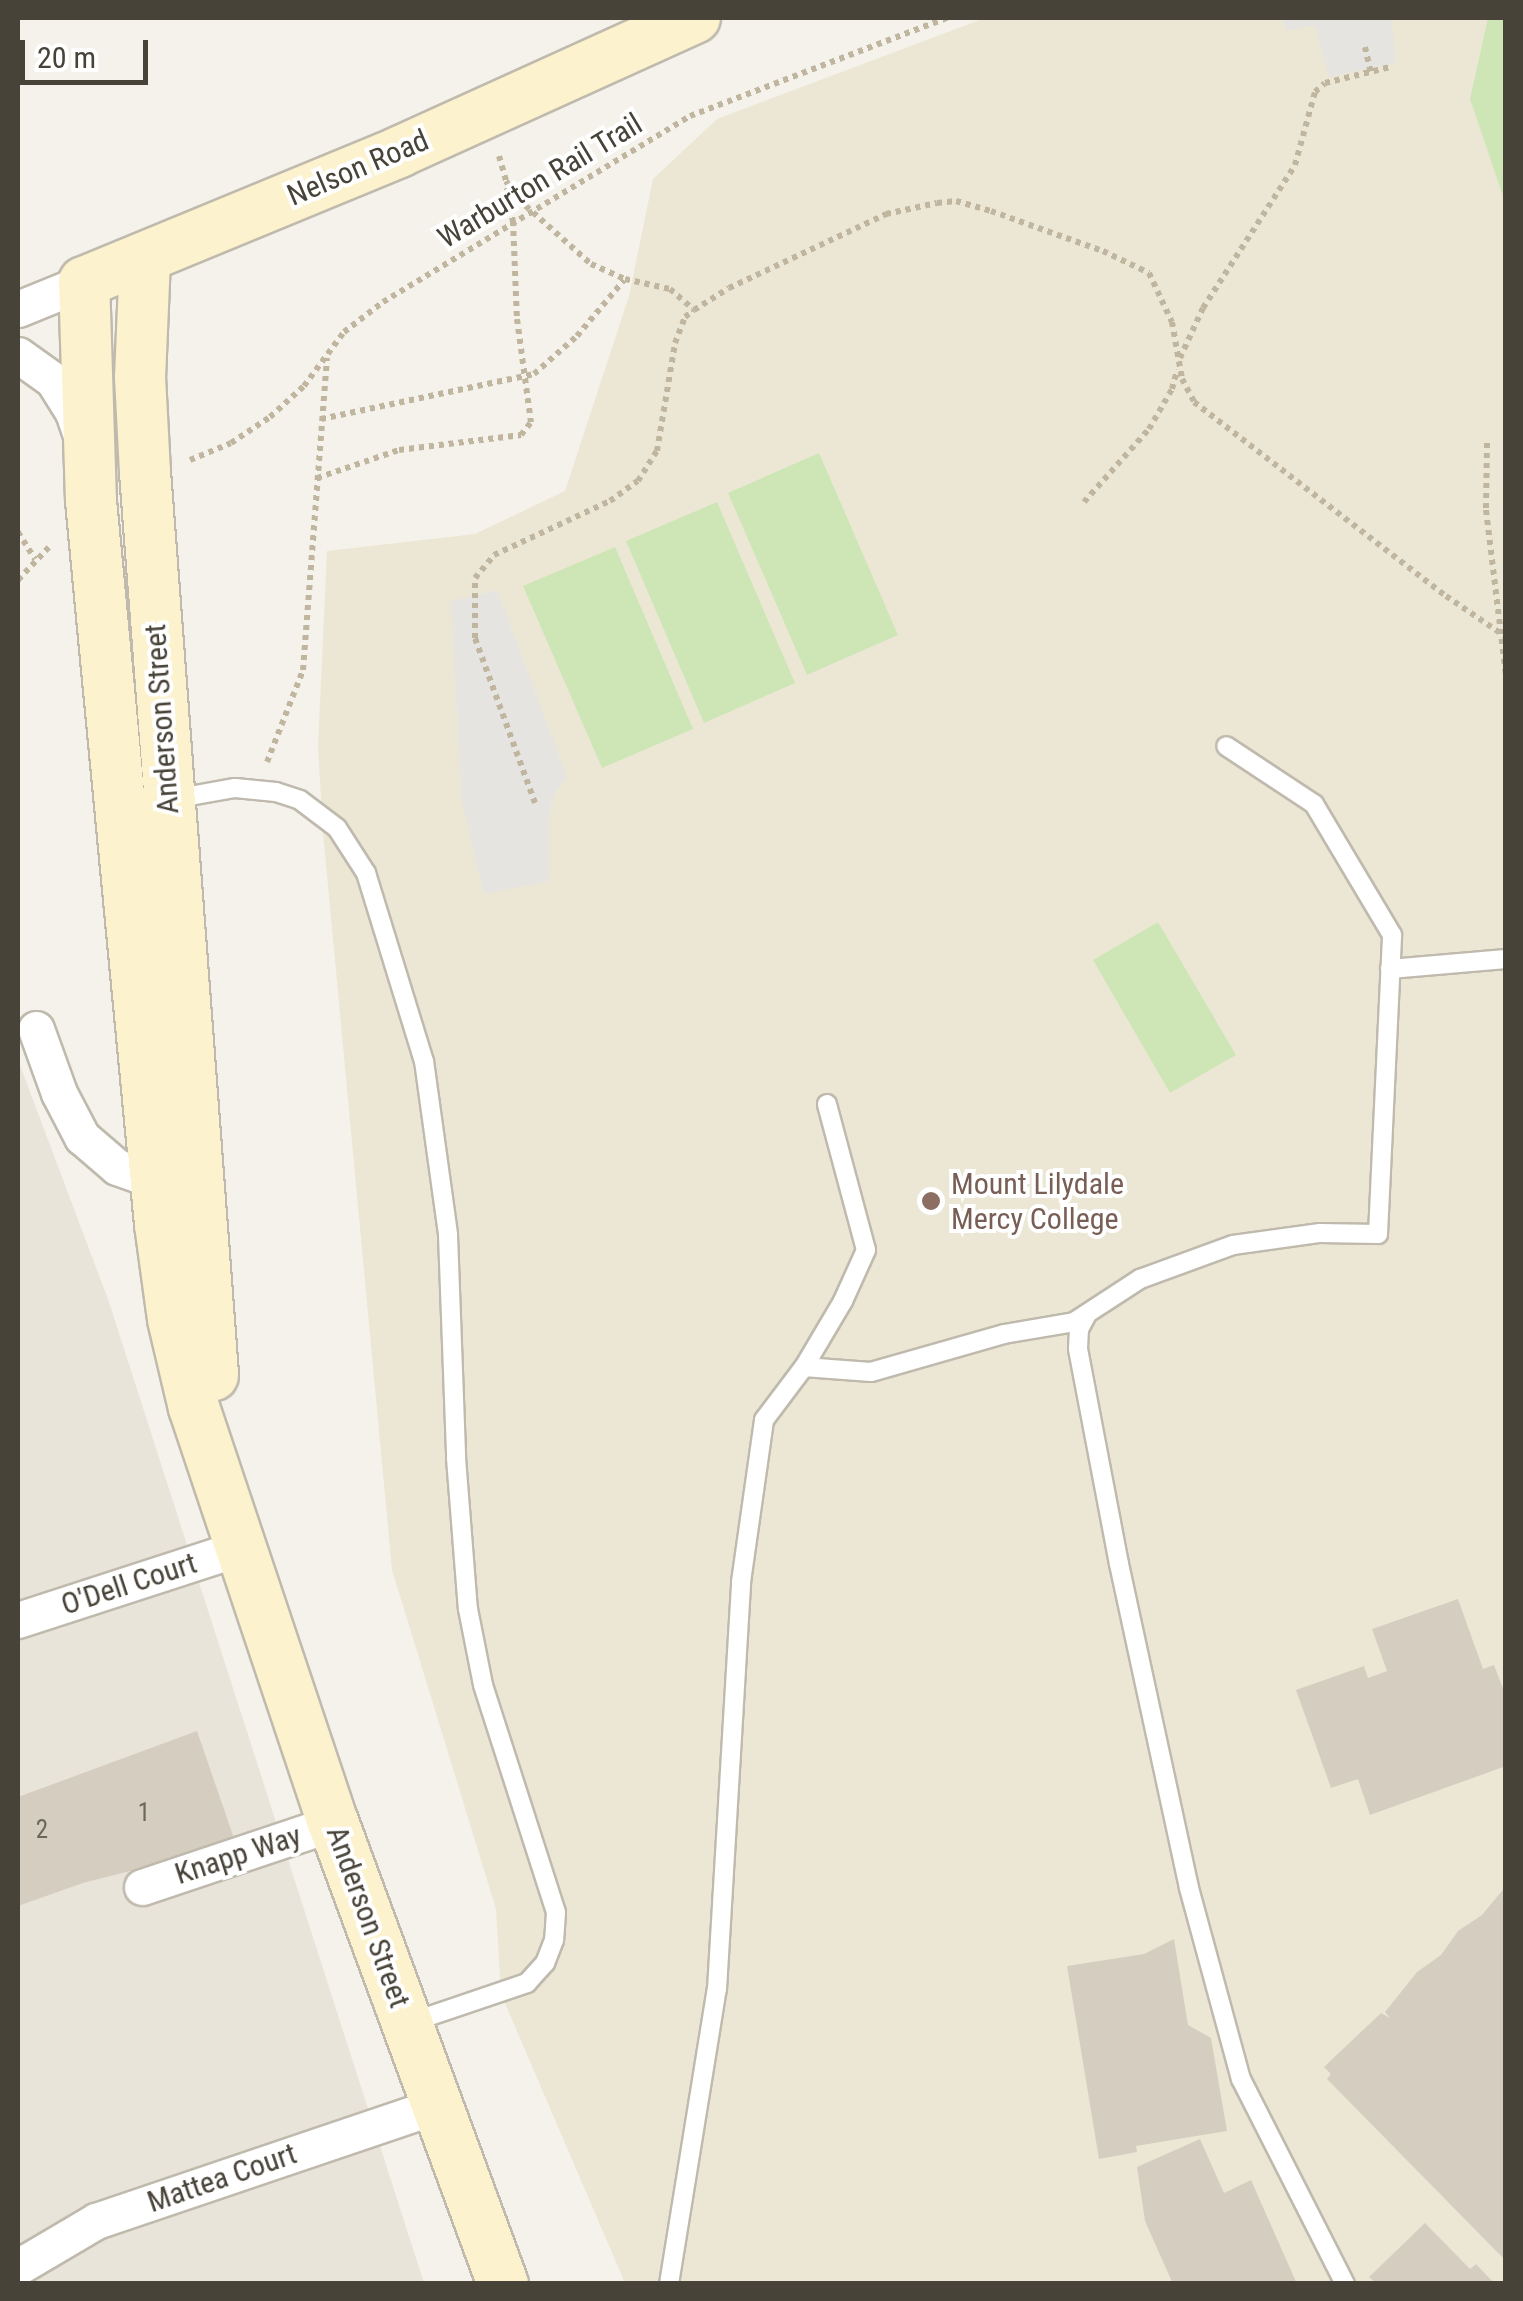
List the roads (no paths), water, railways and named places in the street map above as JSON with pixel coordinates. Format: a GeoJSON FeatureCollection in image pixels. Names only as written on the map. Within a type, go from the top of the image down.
{"type":"FeatureCollection","features":[{"type":"Feature","properties":{"kind":"main road","name":"Nelson Road"},"geometry":{"type":"LineString","coordinates":[[84,282],[488,111],[695,18]]}},
{"type":"Feature","properties":{"kind":"main road","name":"Anderson Street"},"geometry":{"type":"LineString","coordinates":[[145,258],[140,377],[168,800],[176,1180],[166,1281],[184,1371],[240,1548],[435,2106],[504,2284]]}},
{"type":"Feature","properties":{"kind":"main road","name":"Anderson Street"},"geometry":{"type":"LineString","coordinates":[[84,282],[91,500],[176,1180]]}},
{"type":"Feature","properties":{"kind":"street","name":"Nelson Road"},"geometry":{"type":"LineString","coordinates":[[18,309],[84,282]]}},
{"type":"Feature","properties":{"kind":"street"},"geometry":{"type":"LineString","coordinates":[[18,355],[42,369],[73,412],[91,500]]}},
{"type":"Feature","properties":{"kind":"street"},"geometry":{"type":"LineString","coordinates":[[36,1029],[59,1093],[82,1138],[117,1167],[176,1180]]}},
{"type":"Feature","properties":{"kind":"street","name":"O'Dell Court"},"geometry":{"type":"LineString","coordinates":[[18,1620],[240,1548]]}},
{"type":"Feature","properties":{"kind":"street","name":"Knapp Way"},"geometry":{"type":"LineString","coordinates":[[142,1887],[334,1823]]}},
{"type":"Feature","properties":{"kind":"street","name":"Mattea Court"},"geometry":{"type":"LineString","coordinates":[[18,2267],[96,2221],[435,2106]]}},
{"type":"Feature","properties":{"kind":"lane"},"geometry":{"type":"LineString","coordinates":[[804,1367],[871,1372],[1086,1316],[1140,1279],[1233,1245],[1320,1233],[1378,1234],[1392,934],[1314,804],[1226,746]]}},
{"type":"Feature","properties":{"kind":"lane"},"geometry":{"type":"LineString","coordinates":[[168,800],[235,788],[256,790],[300,800],[337,828],[359,857],[424,1061],[448,1234],[456,1458],[468,1609],[483,1685],[556,1913],[546,1963],[527,1983],[408,2023]]}},
{"type":"Feature","properties":{"kind":"lane"},"geometry":{"type":"LineString","coordinates":[[1390,969],[1506,959]]}},
{"type":"Feature","properties":{"kind":"lane"},"geometry":{"type":"LineString","coordinates":[[669,2284],[717,1990],[741,1582],[764,1420],[804,1367],[844,1301],[866,1250],[827,1104]]}},
{"type":"Feature","properties":{"kind":"lane"},"geometry":{"type":"LineString","coordinates":[[1086,1316],[1079,1329],[1078,1349],[1119,1564],[1194,1907],[1241,2080],[1345,2284]]}},
{"type":"Feature","properties":{"kind":"place","name":"Mount Lilydale Mercy College"},"geometry":{"type":"Point","coordinates":[931,1201]}}]}
